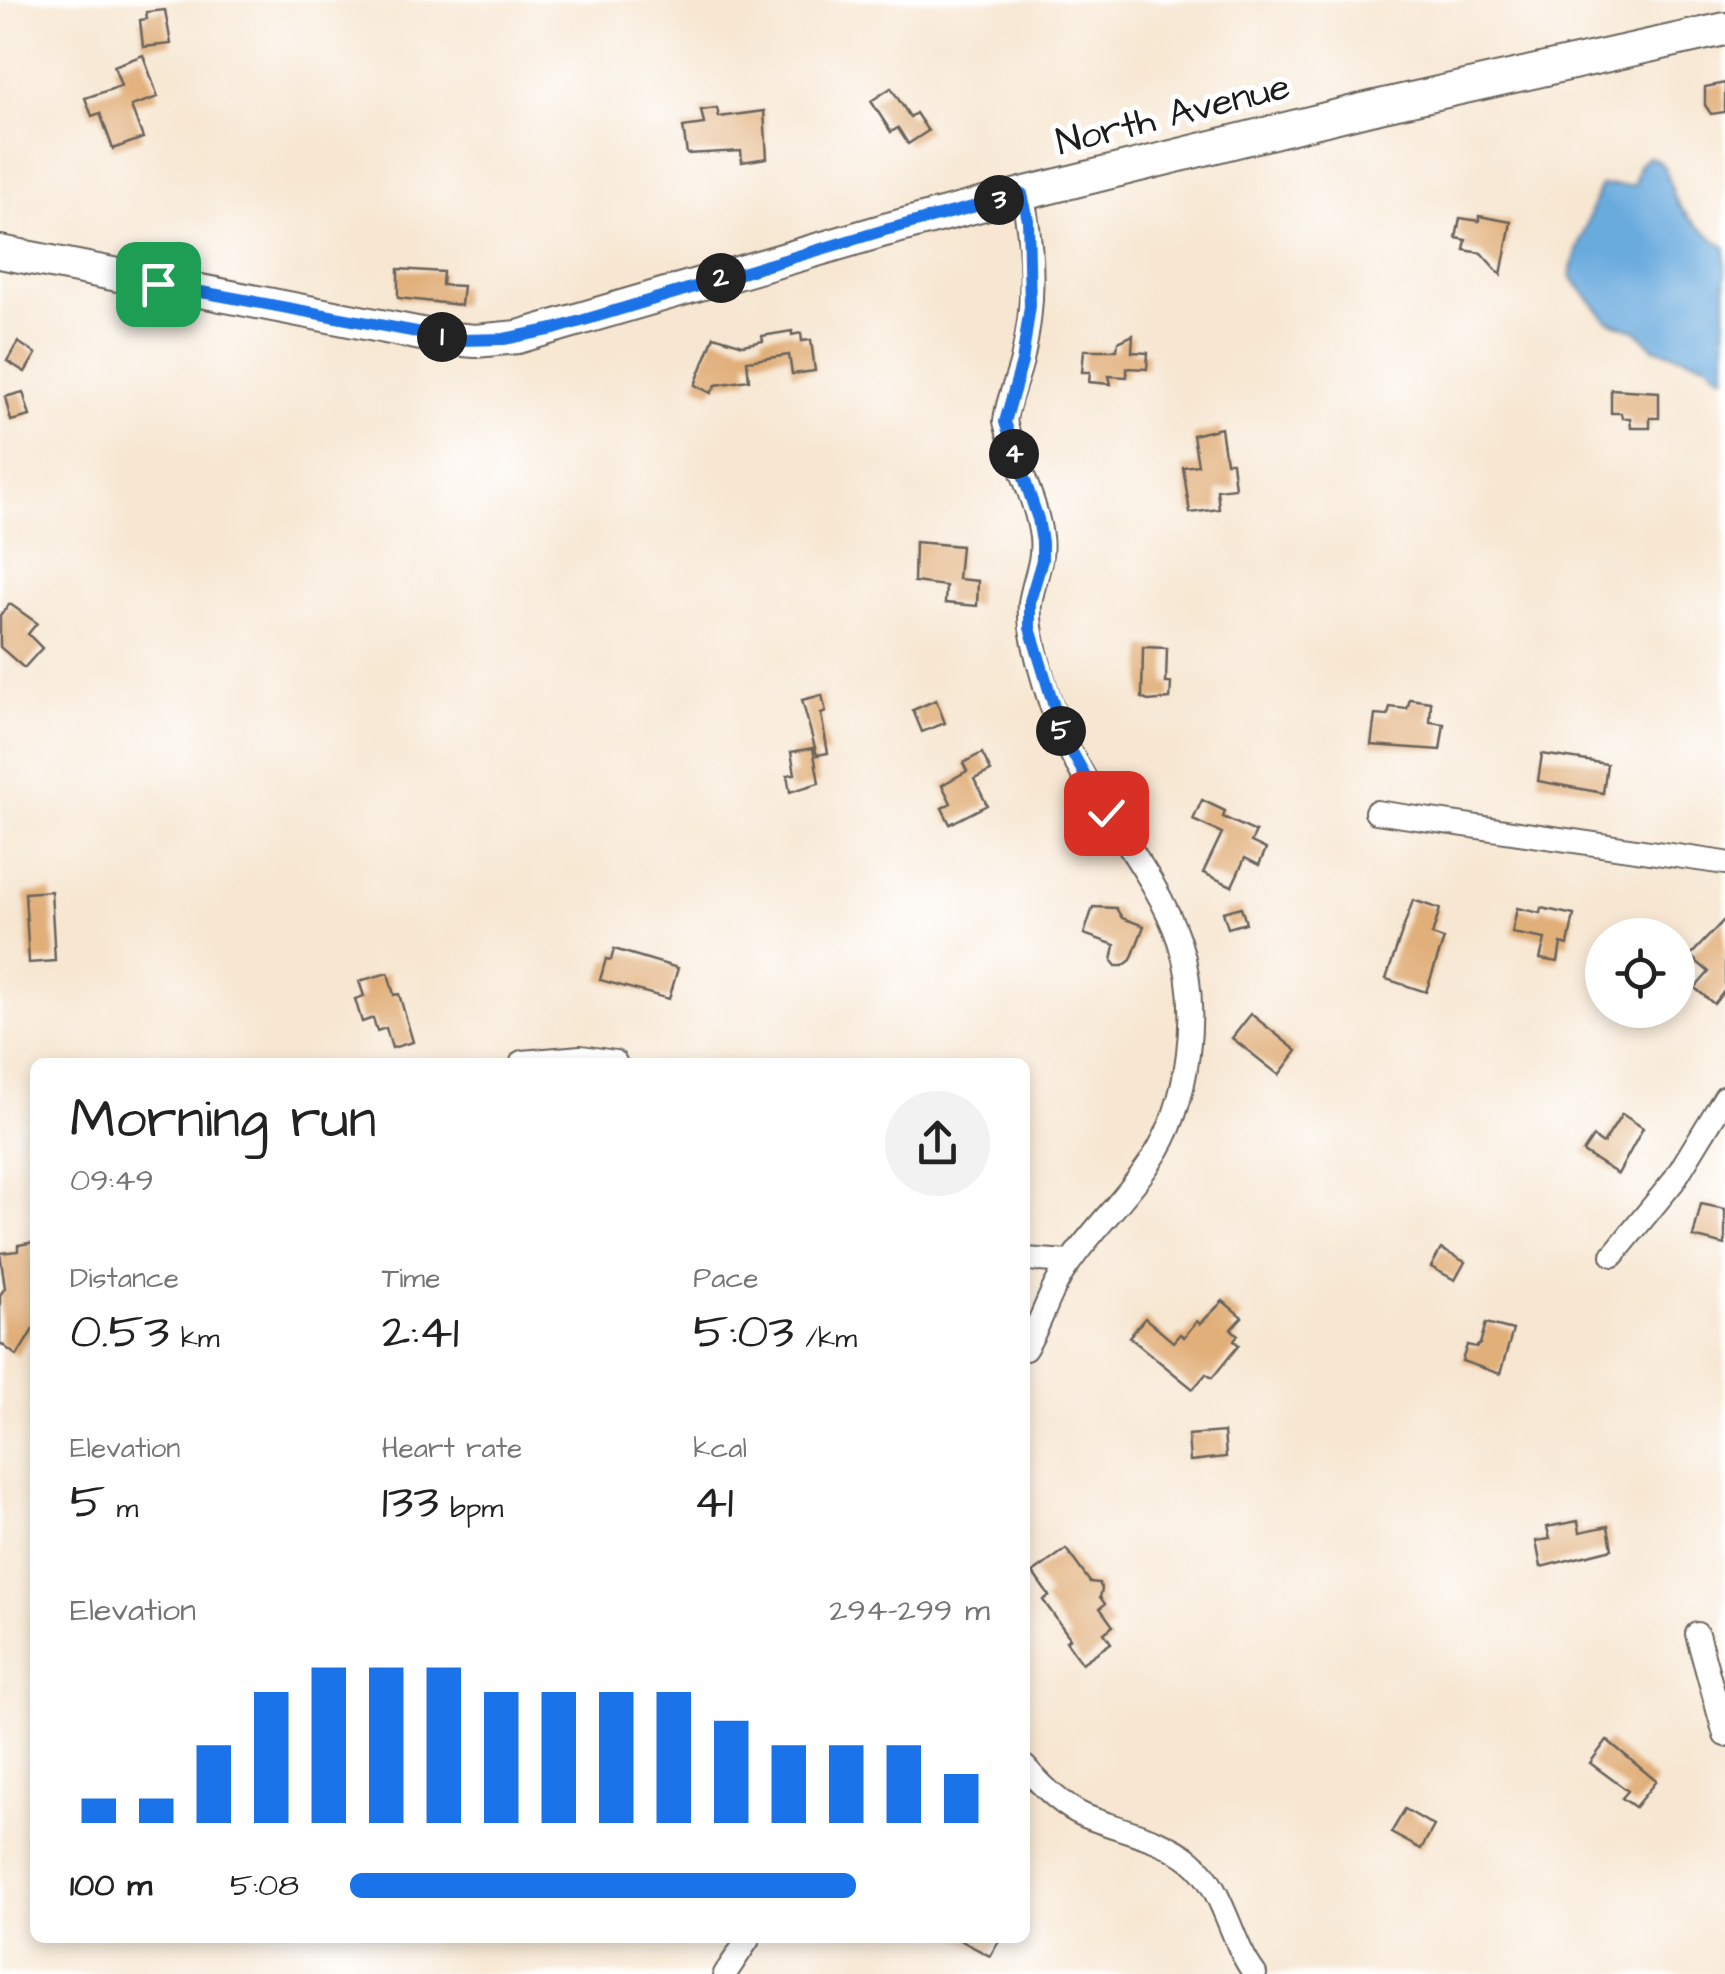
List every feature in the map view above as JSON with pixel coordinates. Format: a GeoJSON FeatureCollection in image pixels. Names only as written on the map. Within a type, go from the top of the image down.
{"type":"FeatureCollection","features":[{"type":"Feature","properties":{"kind":"street","name":"North Avenue"},"geometry":{"type":"LineString","coordinates":[[0,252],[415,333],[488,340],[554,329],[885,230],[1022,194],[1366,109],[1725,30]]}},
{"type":"Feature","properties":{"kind":"street"},"geometry":{"type":"LineString","coordinates":[[1022,194],[1028,220],[1030,306],[1022,362],[1005,422],[1042,542],[1042,560],[1030,601],[1030,628],[1063,736],[1145,874],[1179,942],[1190,1025],[1181,1090],[1153,1158],[1069,1262],[1030,1338]]}},
{"type":"Feature","properties":{"kind":"street"},"geometry":{"type":"LineString","coordinates":[[1376,812],[1725,863]]}},
{"type":"Feature","properties":{"kind":"street"},"geometry":{"type":"LineString","coordinates":[[1614,1255],[1672,1182],[1725,1097]]}},
{"type":"Feature","properties":{"kind":"street"},"geometry":{"type":"LineString","coordinates":[[1030,1259],[1069,1262]]}},
{"type":"Feature","properties":{"kind":"street"},"geometry":{"type":"LineString","coordinates":[[1697,1634],[1725,1735]]}},
{"type":"Feature","properties":{"kind":"street"},"geometry":{"type":"LineString","coordinates":[[1030,1771],[1080,1814],[1188,1858],[1214,1889],[1255,1974]]}},
{"type":"Feature","properties":{"kind":"street"},"geometry":{"type":"LineString","coordinates":[[725,1974],[745,1943]]}},
{"type":"Feature","properties":{"kind":"water"},"geometry":{"type":"Polygon","coordinates":[[[1648,157],[1661,163],[1677,202],[1687,215],[1725,247],[1725,376],[1707,363],[1654,348],[1637,331],[1608,321],[1572,278],[1571,269],[1600,186],[1634,185],[1639,165],[1648,157]]]}},
{"type":"Feature","properties":{"kind":"building"},"geometry":{"type":"Polygon","coordinates":[[[165,10],[171,44],[143,47],[140,20],[147,19],[146,12],[165,10]]]}},
{"type":"Feature","properties":{"kind":"building"},"geometry":{"type":"Polygon","coordinates":[[[143,55],[158,97],[131,106],[143,138],[113,149],[100,113],[92,116],[85,98],[121,86],[114,66],[143,55]]]}},
{"type":"Feature","properties":{"kind":"building"},"geometry":{"type":"Polygon","coordinates":[[[1725,83],[1725,112],[1711,114],[1705,105],[1705,87],[1725,83]]]}},
{"type":"Feature","properties":{"kind":"building"},"geometry":{"type":"Polygon","coordinates":[[[891,88],[910,117],[916,113],[928,131],[908,144],[898,128],[891,132],[871,101],[891,88]]]}},
{"type":"Feature","properties":{"kind":"building"},"geometry":{"type":"Polygon","coordinates":[[[717,108],[719,117],[764,111],[767,158],[742,162],[741,151],[687,154],[683,127],[704,124],[701,110],[717,108]]]}},
{"type":"Feature","properties":{"kind":"building"},"geometry":{"type":"Polygon","coordinates":[[[1479,216],[1511,222],[1501,275],[1481,253],[1464,250],[1466,240],[1456,238],[1460,218],[1479,221],[1479,216]]]}},
{"type":"Feature","properties":{"kind":"building"},"geometry":{"type":"Polygon","coordinates":[[[398,269],[443,272],[442,285],[463,286],[461,305],[398,298],[398,269]]]}},
{"type":"Feature","properties":{"kind":"building"},"geometry":{"type":"Polygon","coordinates":[[[792,331],[792,335],[801,333],[802,341],[811,340],[815,371],[792,374],[789,355],[747,361],[749,380],[716,385],[711,393],[695,385],[714,336],[743,345],[763,341],[762,336],[792,331]]]}},
{"type":"Feature","properties":{"kind":"building"},"geometry":{"type":"Polygon","coordinates":[[[1133,335],[1132,352],[1148,353],[1147,369],[1127,368],[1127,377],[1109,376],[1111,384],[1089,382],[1090,372],[1082,372],[1084,350],[1117,350],[1118,342],[1133,335]]]}},
{"type":"Feature","properties":{"kind":"building"},"geometry":{"type":"Polygon","coordinates":[[[18,342],[36,354],[25,372],[7,361],[18,342]]]}},
{"type":"Feature","properties":{"kind":"building"},"geometry":{"type":"Polygon","coordinates":[[[1611,389],[1659,392],[1659,418],[1650,418],[1650,428],[1631,428],[1630,418],[1611,413],[1611,389]]]}},
{"type":"Feature","properties":{"kind":"building"},"geometry":{"type":"Polygon","coordinates":[[[23,392],[30,416],[11,421],[5,397],[23,392]]]}},
{"type":"Feature","properties":{"kind":"building"},"geometry":{"type":"Polygon","coordinates":[[[1221,428],[1235,488],[1217,490],[1219,509],[1190,513],[1183,467],[1198,465],[1193,435],[1221,428]]]}},
{"type":"Feature","properties":{"kind":"building"},"geometry":{"type":"Polygon","coordinates":[[[915,542],[961,546],[958,579],[978,581],[977,606],[945,603],[946,586],[914,582],[915,542]]]}},
{"type":"Feature","properties":{"kind":"building"},"geometry":{"type":"Polygon","coordinates":[[[10,604],[37,623],[28,634],[42,648],[24,668],[0,647],[0,615],[10,604]]]}},
{"type":"Feature","properties":{"kind":"building"},"geometry":{"type":"Polygon","coordinates":[[[1143,647],[1167,648],[1166,683],[1171,683],[1170,699],[1142,698],[1143,647]]]}},
{"type":"Feature","properties":{"kind":"building"},"geometry":{"type":"Polygon","coordinates":[[[822,695],[828,753],[817,755],[802,700],[822,695]]]}},
{"type":"Feature","properties":{"kind":"building"},"geometry":{"type":"Polygon","coordinates":[[[1410,699],[1431,702],[1430,722],[1444,724],[1440,750],[1371,745],[1375,715],[1388,716],[1390,707],[1407,709],[1410,699]]]}},
{"type":"Feature","properties":{"kind":"building"},"geometry":{"type":"Polygon","coordinates":[[[936,700],[945,723],[922,732],[913,710],[936,700]]]}},
{"type":"Feature","properties":{"kind":"building"},"geometry":{"type":"Polygon","coordinates":[[[813,748],[819,783],[790,792],[787,775],[795,774],[791,752],[813,748]]]}},
{"type":"Feature","properties":{"kind":"building"},"geometry":{"type":"Polygon","coordinates":[[[982,753],[991,771],[974,779],[987,805],[950,824],[942,808],[951,803],[942,785],[967,771],[963,763],[982,753]]]}},
{"type":"Feature","properties":{"kind":"building"},"geometry":{"type":"Polygon","coordinates":[[[1542,754],[1607,764],[1603,793],[1538,781],[1542,754]]]}},
{"type":"Feature","properties":{"kind":"building"},"geometry":{"type":"Polygon","coordinates":[[[1202,800],[1225,811],[1223,817],[1256,832],[1251,842],[1266,849],[1259,865],[1245,858],[1232,886],[1203,873],[1222,833],[1193,820],[1202,800]]]}},
{"type":"Feature","properties":{"kind":"building"},"geometry":{"type":"Polygon","coordinates":[[[51,891],[55,961],[29,963],[25,893],[51,891]]]}},
{"type":"Feature","properties":{"kind":"building"},"geometry":{"type":"Polygon","coordinates":[[[1413,900],[1440,909],[1432,935],[1444,939],[1426,992],[1386,979],[1413,900]]]}},
{"type":"Feature","properties":{"kind":"building"},"geometry":{"type":"Polygon","coordinates":[[[1093,907],[1116,908],[1122,918],[1144,926],[1131,960],[1123,966],[1112,961],[1115,945],[1084,934],[1093,907]]]}},
{"type":"Feature","properties":{"kind":"building"},"geometry":{"type":"Polygon","coordinates":[[[1241,907],[1246,923],[1228,928],[1223,912],[1241,907]]]}},
{"type":"Feature","properties":{"kind":"building"},"geometry":{"type":"Polygon","coordinates":[[[1517,908],[1574,915],[1568,945],[1561,943],[1558,962],[1540,959],[1545,939],[1512,933],[1517,908]]]}},
{"type":"Feature","properties":{"kind":"building"},"geometry":{"type":"Polygon","coordinates":[[[1725,919],[1725,990],[1714,1004],[1695,988],[1709,972],[1695,960],[1695,951],[1725,919]]]}},
{"type":"Feature","properties":{"kind":"building"},"geometry":{"type":"Polygon","coordinates":[[[614,949],[678,968],[669,999],[600,980],[606,959],[611,960],[614,949]]]}},
{"type":"Feature","properties":{"kind":"building"},"geometry":{"type":"Polygon","coordinates":[[[388,973],[394,995],[399,994],[413,1042],[392,1048],[386,1028],[377,1031],[373,1018],[362,1022],[355,999],[364,996],[359,981],[388,973]]]}},
{"type":"Feature","properties":{"kind":"building"},"geometry":{"type":"Polygon","coordinates":[[[1251,1014],[1297,1051],[1279,1075],[1232,1038],[1251,1014]]]}},
{"type":"Feature","properties":{"kind":"building"},"geometry":{"type":"Polygon","coordinates":[[[1622,1114],[1643,1128],[1618,1174],[1583,1152],[1593,1137],[1603,1144],[1622,1114]]]}},
{"type":"Feature","properties":{"kind":"building"},"geometry":{"type":"Polygon","coordinates":[[[1701,1204],[1725,1209],[1725,1245],[1693,1237],[1701,1204]]]}},
{"type":"Feature","properties":{"kind":"building"},"geometry":{"type":"Polygon","coordinates":[[[30,1243],[30,1334],[17,1356],[0,1343],[0,1295],[5,1288],[0,1253],[18,1251],[18,1245],[30,1243]]]}},
{"type":"Feature","properties":{"kind":"building"},"geometry":{"type":"Polygon","coordinates":[[[1441,1249],[1465,1262],[1455,1280],[1431,1267],[1441,1249]]]}},
{"type":"Feature","properties":{"kind":"building"},"geometry":{"type":"Polygon","coordinates":[[[1223,1301],[1242,1317],[1231,1329],[1238,1335],[1234,1341],[1239,1345],[1212,1378],[1206,1374],[1193,1389],[1129,1337],[1145,1318],[1173,1342],[1180,1334],[1184,1337],[1197,1321],[1200,1324],[1223,1301]]]}},
{"type":"Feature","properties":{"kind":"building"},"geometry":{"type":"Polygon","coordinates":[[[1486,1323],[1513,1330],[1500,1374],[1462,1361],[1467,1345],[1480,1344],[1486,1323]]]}},
{"type":"Feature","properties":{"kind":"building"},"geometry":{"type":"Polygon","coordinates":[[[1224,1432],[1226,1457],[1190,1461],[1188,1435],[1224,1432]]]}},
{"type":"Feature","properties":{"kind":"building"},"geometry":{"type":"Polygon","coordinates":[[[1578,1521],[1580,1532],[1608,1526],[1612,1549],[1541,1567],[1536,1541],[1550,1539],[1547,1527],[1578,1521]]]}},
{"type":"Feature","properties":{"kind":"building"},"geometry":{"type":"Polygon","coordinates":[[[1066,1549],[1090,1582],[1099,1583],[1105,1604],[1100,1608],[1113,1626],[1104,1633],[1111,1643],[1082,1663],[1043,1600],[1049,1596],[1033,1573],[1066,1549]]]}},
{"type":"Feature","properties":{"kind":"building"},"geometry":{"type":"Polygon","coordinates":[[[1607,1740],[1656,1781],[1635,1807],[1622,1798],[1628,1791],[1590,1763],[1607,1740]]]}},
{"type":"Feature","properties":{"kind":"building"},"geometry":{"type":"Polygon","coordinates":[[[1405,1809],[1434,1826],[1421,1849],[1391,1833],[1405,1809]]]}},
{"type":"Feature","properties":{"kind":"building"},"geometry":{"type":"Polygon","coordinates":[[[965,1943],[998,1943],[990,1956],[965,1943]]]}},
{"type":"Feature","properties":{"kind":"route"},"geometry":{"type":"LineString","coordinates":[[158,284],[442,338],[504,339],[554,329],[885,230],[1022,194],[1032,275],[1030,306],[1022,362],[1005,422],[1042,542],[1042,560],[1030,601],[1030,628],[1063,736],[1106,813]]}}]}
